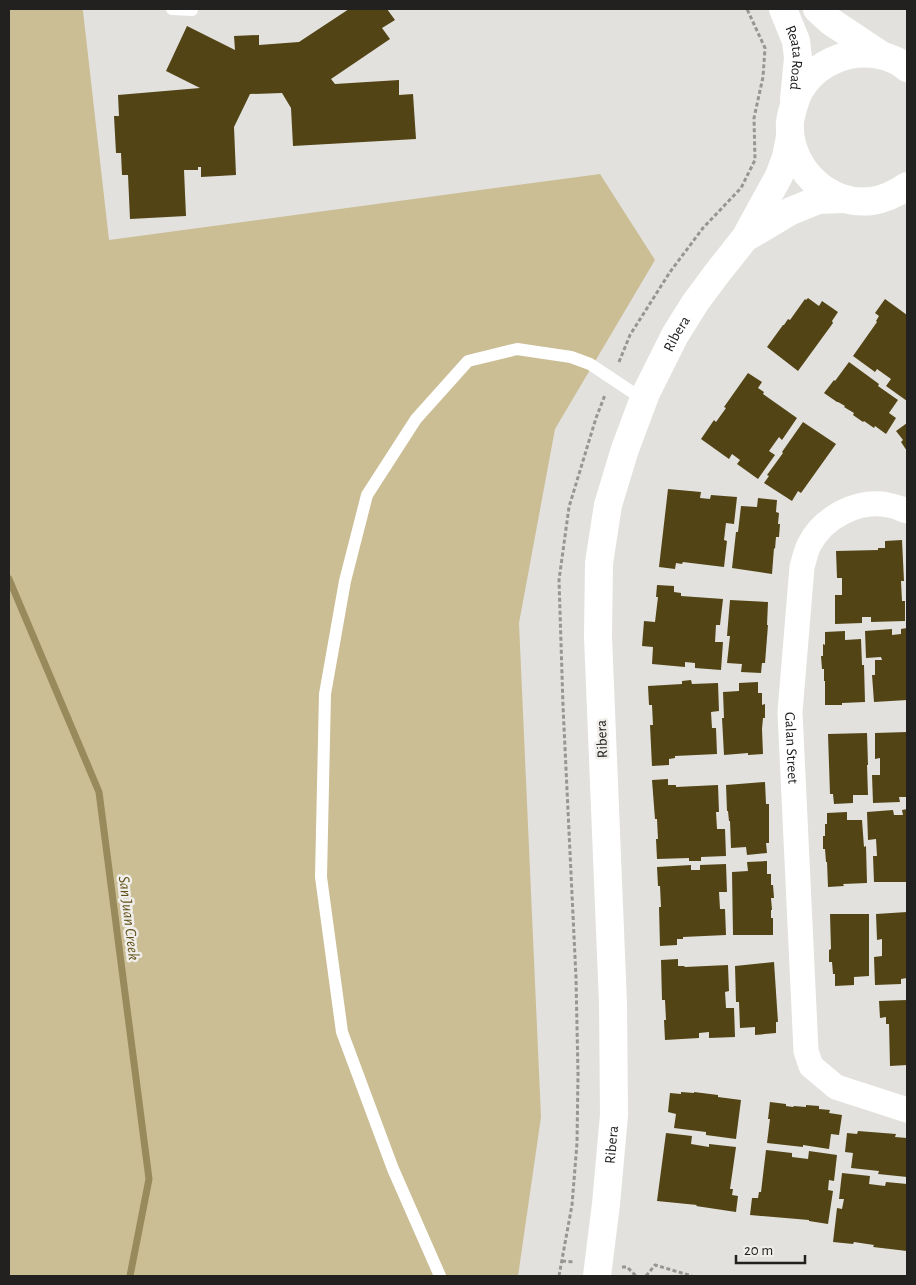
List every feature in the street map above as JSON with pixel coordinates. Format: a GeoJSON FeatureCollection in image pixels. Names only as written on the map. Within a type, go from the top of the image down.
{"type":"FeatureCollection","features":[{"type":"Feature","properties":{"kind":"street","name":"Reata Road"},"geometry":{"type":"LineString","coordinates":[[784,9],[796,41],[798,58],[792,108]]}},
{"type":"Feature","properties":{"kind":"street"},"geometry":{"type":"LineString","coordinates":[[817,9],[830,21],[895,59]]}},
{"type":"Feature","properties":{"kind":"street","name":"Ribera"},"geometry":{"type":"LineString","coordinates":[[597,1276],[614,1115],[613,1003],[598,638],[599,563],[608,504],[625,449],[644,400],[675,335],[695,303],[745,238],[779,176],[786,157],[790,137],[792,108],[802,87],[817,70],[836,58],[858,53],[895,59]]}},
{"type":"Feature","properties":{"kind":"street","name":"Ribera"},"geometry":{"type":"LineString","coordinates":[[790,137],[796,158],[808,176],[824,190],[844,199]]}},
{"type":"Feature","properties":{"kind":"street","name":"Ribera"},"geometry":{"type":"LineString","coordinates":[[745,238],[791,211],[818,200],[873,201],[894,195],[907,186]]}},
{"type":"Feature","properties":{"kind":"street"},"geometry":{"type":"LineString","coordinates":[[873,201],[907,205]]}},
{"type":"Feature","properties":{"kind":"street","name":"Galan Street"},"geometry":{"type":"LineString","coordinates":[[907,511],[888,505],[864,505],[842,512],[823,526],[809,545],[802,567],[790,712],[806,1051],[811,1066],[836,1087],[907,1110]]}},
{"type":"Feature","properties":{"kind":"lane"},"geometry":{"type":"LineString","coordinates":[[172,9],[192,10]]}},
{"type":"Feature","properties":{"kind":"lane"},"geometry":{"type":"LineString","coordinates":[[440,1276],[393,1169],[342,1032],[321,877],[324,694],[345,582],[367,495],[416,419],[468,361],[517,349],[572,357],[590,364],[644,400]]}},
{"type":"Feature","properties":{"kind":"path"},"geometry":{"type":"LineString","coordinates":[[638,1276],[646,1276],[655,1265],[692,1276]]}},
{"type":"Feature","properties":{"kind":"shaded area"},"geometry":{"type":"Polygon","coordinates":[[[9,9],[82,9],[83,11],[109,240],[600,174],[655,260],[555,429],[519,623],[541,1117],[518,1276],[9,1276],[9,9]]]}},
{"type":"Feature","properties":{"kind":"building"},"geometry":{"type":"Polygon","coordinates":[[[349,9],[387,9],[395,20],[382,28],[390,39],[331,79],[335,84],[399,80],[399,95],[413,94],[416,139],[293,146],[291,108],[282,93],[250,94],[234,127],[236,175],[201,177],[201,167],[198,167],[198,170],[184,170],[186,216],[130,219],[128,175],[122,175],[121,153],[116,153],[114,116],[119,116],[118,95],[200,88],[166,71],[187,26],[235,50],[234,36],[259,35],[259,45],[299,42],[349,9]]]}},
{"type":"Feature","properties":{"kind":"building"},"geometry":{"type":"Polygon","coordinates":[[[808,298],[819,306],[822,301],[838,312],[832,321],[833,323],[798,371],[767,347],[788,319],[790,320],[805,299],[808,298]]]}},
{"type":"Feature","properties":{"kind":"building"},"geometry":{"type":"Polygon","coordinates":[[[885,299],[907,315],[907,401],[886,386],[891,379],[877,369],[875,372],[853,356],[877,322],[879,316],[875,313],[885,299]]]}},
{"type":"Feature","properties":{"kind":"building"},"geometry":{"type":"Polygon","coordinates":[[[849,362],[898,400],[889,413],[896,418],[886,434],[875,426],[874,428],[863,422],[845,406],[824,393],[849,362]]]}},
{"type":"Feature","properties":{"kind":"building"},"geometry":{"type":"Polygon","coordinates":[[[748,373],[762,382],[758,388],[764,392],[763,394],[797,418],[782,440],[779,437],[769,451],[775,455],[758,479],[737,464],[740,460],[732,454],[729,459],[701,439],[714,420],[716,422],[726,408],[724,407],[748,373]]]}},
{"type":"Feature","properties":{"kind":"building"},"geometry":{"type":"Polygon","coordinates":[[[803,422],[836,444],[801,493],[798,491],[792,501],[764,483],[769,476],[767,475],[803,422]]]}},
{"type":"Feature","properties":{"kind":"building"},"geometry":{"type":"Polygon","coordinates":[[[907,423],[907,451],[901,442],[903,440],[896,431],[907,423]]]}},
{"type":"Feature","properties":{"kind":"building"},"geometry":{"type":"Polygon","coordinates":[[[668,489],[701,492],[700,498],[710,499],[711,495],[737,497],[734,524],[726,523],[724,540],[727,541],[724,567],[683,562],[682,564],[676,563],[675,569],[659,567],[668,489]]]}},
{"type":"Feature","properties":{"kind":"building"},"geometry":{"type":"Polygon","coordinates":[[[758,498],[777,500],[776,512],[779,513],[778,524],[780,524],[779,537],[776,537],[774,548],[772,574],[732,568],[741,506],[757,507],[758,498]]]}},
{"type":"Feature","properties":{"kind":"building"},"geometry":{"type":"Polygon","coordinates":[[[902,540],[904,581],[901,581],[902,601],[905,601],[905,621],[871,622],[871,617],[862,617],[862,623],[835,624],[835,595],[842,595],[842,578],[837,578],[836,551],[878,550],[878,548],[885,548],[885,541],[902,540]]]}},
{"type":"Feature","properties":{"kind":"building"},"geometry":{"type":"Polygon","coordinates":[[[657,585],[674,586],[674,592],[681,593],[681,596],[723,599],[720,625],[716,625],[715,642],[723,642],[721,670],[695,668],[695,663],[685,662],[685,667],[652,664],[653,647],[642,646],[644,621],[655,622],[658,597],[656,597],[657,585]]]}},
{"type":"Feature","properties":{"kind":"building"},"geometry":{"type":"Polygon","coordinates":[[[730,600],[768,602],[765,663],[762,663],[761,673],[741,672],[742,664],[727,663],[730,636],[727,636],[730,600]]]}},
{"type":"Feature","properties":{"kind":"building"},"geometry":{"type":"Polygon","coordinates":[[[907,628],[907,700],[874,702],[872,675],[875,675],[875,660],[882,660],[881,657],[866,658],[865,631],[892,629],[892,635],[901,634],[901,629],[907,628]]]}},
{"type":"Feature","properties":{"kind":"building"},"geometry":{"type":"Polygon","coordinates":[[[845,631],[845,640],[861,639],[865,702],[825,705],[825,681],[821,656],[823,656],[823,644],[825,645],[825,632],[845,631]]]}},
{"type":"Feature","properties":{"kind":"building"},"geometry":{"type":"Polygon","coordinates":[[[691,680],[692,684],[718,683],[719,711],[711,712],[712,728],[716,728],[717,754],[675,756],[675,758],[669,759],[669,765],[652,766],[650,725],[653,725],[652,705],[649,705],[648,686],[682,684],[682,681],[691,680]]]}},
{"type":"Feature","properties":{"kind":"building"},"geometry":{"type":"Polygon","coordinates":[[[758,682],[758,693],[762,693],[762,705],[765,704],[765,718],[763,718],[762,729],[763,754],[724,755],[723,692],[739,691],[739,683],[758,682]]]}},
{"type":"Feature","properties":{"kind":"building"},"geometry":{"type":"Polygon","coordinates":[[[907,732],[907,797],[899,797],[900,802],[873,803],[872,775],[880,775],[880,758],[875,759],[875,733],[907,732]]]}},
{"type":"Feature","properties":{"kind":"building"},"geometry":{"type":"Polygon","coordinates":[[[867,733],[868,795],[853,795],[853,803],[834,804],[833,794],[830,794],[828,734],[867,733]]]}},
{"type":"Feature","properties":{"kind":"building"},"geometry":{"type":"Polygon","coordinates":[[[668,779],[668,785],[676,785],[676,787],[718,785],[719,812],[716,812],[717,829],[725,829],[726,856],[701,857],[701,861],[689,861],[689,858],[657,859],[657,819],[655,819],[652,780],[668,779]]]}},
{"type":"Feature","properties":{"kind":"building"},"geometry":{"type":"Polygon","coordinates":[[[765,782],[766,804],[769,804],[769,843],[766,843],[767,853],[747,855],[746,847],[731,848],[726,785],[765,782]]]}},
{"type":"Feature","properties":{"kind":"building"},"geometry":{"type":"Polygon","coordinates":[[[907,809],[907,882],[874,882],[873,856],[877,856],[876,839],[868,840],[867,812],[893,810],[894,815],[903,815],[902,810],[907,809]]]}},
{"type":"Feature","properties":{"kind":"building"},"geometry":{"type":"Polygon","coordinates":[[[847,812],[847,820],[862,820],[864,847],[866,846],[867,883],[828,887],[827,862],[825,849],[823,849],[827,813],[847,812]]]}},
{"type":"Feature","properties":{"kind":"building"},"geometry":{"type":"Polygon","coordinates":[[[767,861],[767,874],[771,874],[771,885],[773,885],[774,898],[771,898],[771,918],[773,918],[773,935],[733,935],[732,872],[748,871],[747,862],[767,861]]]}},
{"type":"Feature","properties":{"kind":"building"},"geometry":{"type":"Polygon","coordinates":[[[726,864],[727,892],[719,892],[720,909],[725,909],[726,935],[683,937],[683,939],[677,939],[677,945],[660,946],[659,907],[661,907],[657,867],[691,865],[691,870],[700,870],[700,865],[726,864]]]}},
{"type":"Feature","properties":{"kind":"building"},"geometry":{"type":"Polygon","coordinates":[[[907,912],[907,978],[901,979],[901,984],[875,985],[874,957],[882,956],[882,939],[877,940],[876,914],[907,912]]]}},
{"type":"Feature","properties":{"kind":"building"},"geometry":{"type":"Polygon","coordinates":[[[830,914],[869,914],[869,976],[854,977],[854,985],[835,986],[832,962],[829,962],[829,950],[831,949],[830,914]]]}},
{"type":"Feature","properties":{"kind":"building"},"geometry":{"type":"Polygon","coordinates":[[[678,959],[678,966],[685,967],[728,965],[729,991],[725,992],[726,1008],[734,1008],[735,1037],[709,1038],[709,1032],[699,1033],[699,1038],[665,1040],[665,1000],[662,1000],[661,960],[678,959]]]}},
{"type":"Feature","properties":{"kind":"building"},"geometry":{"type":"Polygon","coordinates":[[[774,962],[778,1022],[776,1022],[776,1033],[755,1035],[755,1027],[740,1028],[739,1002],[736,1002],[735,966],[774,962]]]}},
{"type":"Feature","properties":{"kind":"building"},"geometry":{"type":"Polygon","coordinates":[[[907,1000],[907,1065],[890,1066],[889,1024],[886,1024],[886,1017],[880,1018],[879,1001],[907,1000]]]}},
{"type":"Feature","properties":{"kind":"building"},"geometry":{"type":"Polygon","coordinates":[[[681,1092],[718,1095],[718,1097],[741,1100],[736,1139],[706,1135],[706,1132],[674,1128],[676,1114],[668,1112],[670,1093],[681,1094],[681,1092]]]}},
{"type":"Feature","properties":{"kind":"building"},"geometry":{"type":"Polygon","coordinates":[[[770,1102],[793,1107],[819,1106],[819,1109],[830,1110],[829,1113],[842,1115],[839,1135],[831,1134],[829,1149],[767,1143],[770,1102]]]}},
{"type":"Feature","properties":{"kind":"building"},"geometry":{"type":"Polygon","coordinates":[[[858,1131],[896,1134],[895,1137],[907,1138],[907,1177],[878,1174],[879,1171],[851,1168],[853,1153],[845,1152],[847,1133],[857,1134],[858,1131]]]}},
{"type":"Feature","properties":{"kind":"building"},"geometry":{"type":"Polygon","coordinates":[[[666,1133],[692,1136],[691,1144],[709,1147],[709,1144],[736,1147],[730,1189],[733,1189],[732,1195],[738,1196],[736,1212],[697,1205],[657,1201],[666,1133]]]}},
{"type":"Feature","properties":{"kind":"building"},"geometry":{"type":"Polygon","coordinates":[[[766,1150],[792,1153],[792,1157],[808,1159],[809,1151],[837,1155],[834,1181],[829,1180],[828,1190],[833,1191],[828,1224],[809,1220],[750,1215],[752,1198],[758,1198],[759,1192],[761,1192],[766,1150]]]}},
{"type":"Feature","properties":{"kind":"building"},"geometry":{"type":"Polygon","coordinates":[[[842,1173],[870,1176],[869,1184],[885,1186],[886,1182],[907,1184],[907,1251],[873,1247],[874,1245],[854,1242],[853,1244],[833,1242],[837,1208],[842,1209],[844,1199],[839,1199],[842,1173]]]}},
{"type":"Feature","properties":{"kind":"waterway","name":"San Juan Creek"},"geometry":{"type":"LineString","coordinates":[[9,579],[99,792],[149,1179],[130,1276]]}}]}
